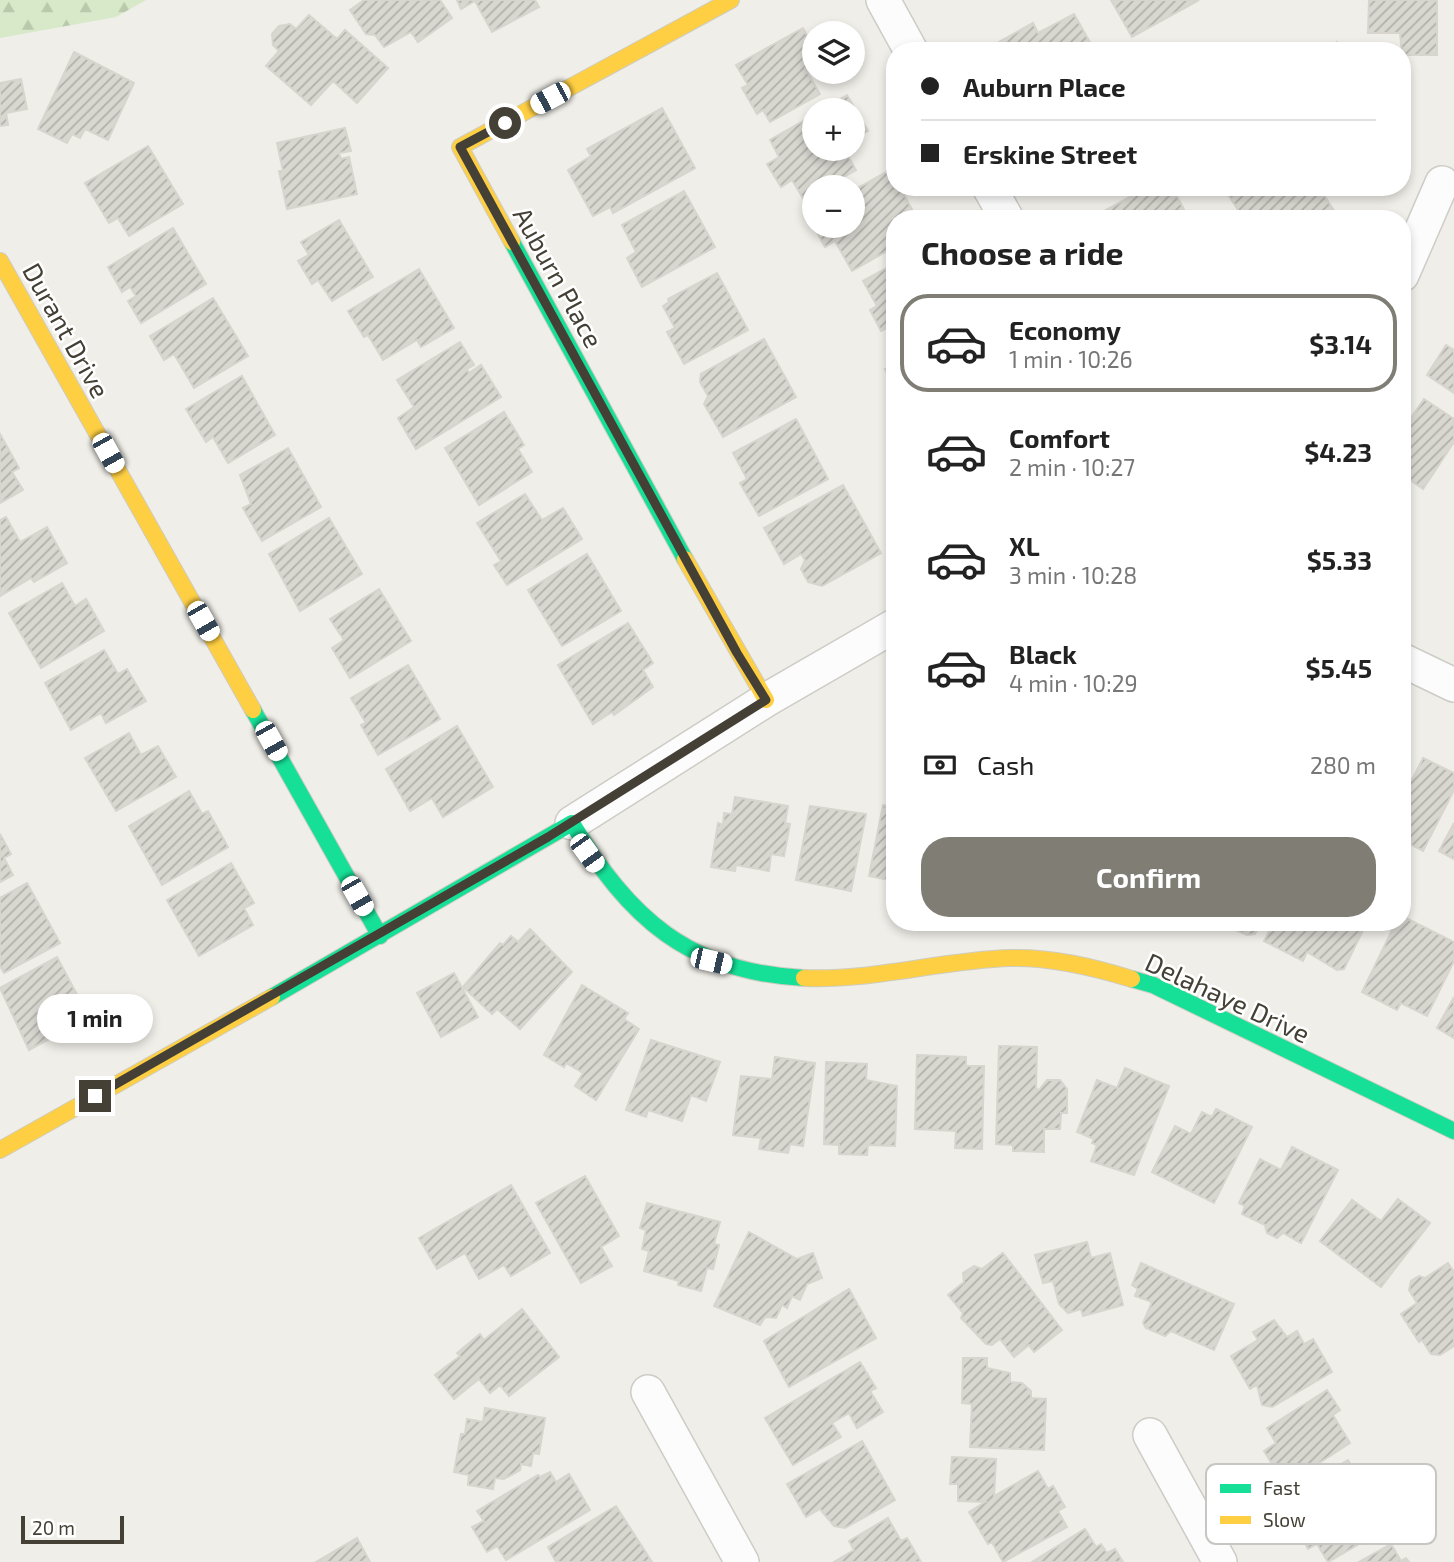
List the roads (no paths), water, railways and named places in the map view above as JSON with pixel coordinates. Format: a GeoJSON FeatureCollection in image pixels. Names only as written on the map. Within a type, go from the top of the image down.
{"type":"FeatureCollection","features":[{"type":"Feature","properties":{"kind":"street","name":"Auburn Place"},"geometry":{"type":"LineString","coordinates":[[732,0],[460,147],[737,653],[766,700]]}},
{"type":"Feature","properties":{"kind":"street"},"geometry":{"type":"LineString","coordinates":[[883,0],[906,42]]}},
{"type":"Feature","properties":{"kind":"street"},"geometry":{"type":"LineString","coordinates":[[1411,254],[1442,183]]}},
{"type":"Feature","properties":{"kind":"street","name":"Durant Drive"},"geometry":{"type":"LineString","coordinates":[[0,261],[380,936]]}},
{"type":"Feature","properties":{"kind":"street"},"geometry":{"type":"LineString","coordinates":[[0,1150],[380,936],[572,823],[766,700],[886,631]]}},
{"type":"Feature","properties":{"kind":"street"},"geometry":{"type":"LineString","coordinates":[[1411,664],[1454,685]]}},
{"type":"Feature","properties":{"kind":"street","name":"Delahaye Drive"},"geometry":{"type":"LineString","coordinates":[[572,823],[595,863],[642,919],[674,943],[711,961],[763,974],[818,980],[882,976],[966,961],[1015,958],[1056,961],[1104,970],[1153,985],[1454,1131]]}},
{"type":"Feature","properties":{"kind":"street"},"geometry":{"type":"LineString","coordinates":[[648,1392],[742,1562]]}},
{"type":"Feature","properties":{"kind":"street"},"geometry":{"type":"LineString","coordinates":[[1150,1435],[1206,1537]]}},
{"type":"Feature","properties":{"kind":"street"},"geometry":{"type":"LineString","coordinates":[[1210,1544],[1220,1562]]}}]}
